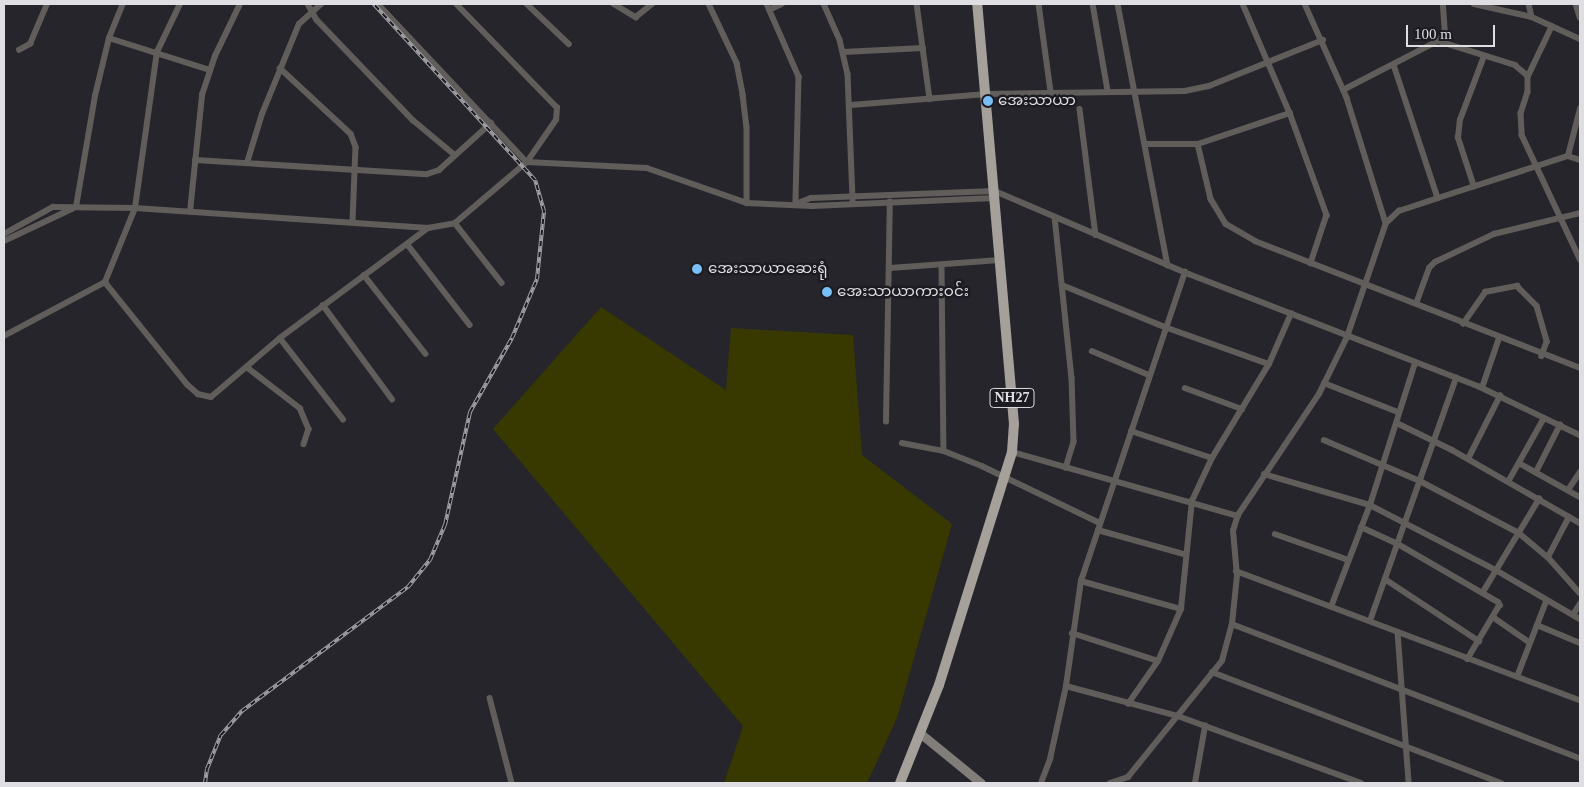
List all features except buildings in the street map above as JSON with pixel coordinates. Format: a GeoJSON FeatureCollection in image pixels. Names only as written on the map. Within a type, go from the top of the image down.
{"type":"FeatureCollection","features":[{"type":"Feature","properties":{"kind":"highway","name":"NH27"},"geometry":{"type":"LineString","coordinates":[[900,781],[921,734],[1005,479],[1012,452],[1014,424],[987,94],[977,4]]}},
{"type":"Feature","properties":{"kind":"main road"},"geometry":{"type":"LineString","coordinates":[[921,734],[980,783]]}},
{"type":"Feature","properties":{"kind":"street"},"geometry":{"type":"LineString","coordinates":[[19,50],[30,44],[47,4]]}},
{"type":"Feature","properties":{"kind":"street"},"geometry":{"type":"LineString","coordinates":[[76,207],[93,104],[109,38],[123,4]]}},
{"type":"Feature","properties":{"kind":"street"},"geometry":{"type":"LineString","coordinates":[[4,336],[105,282],[135,208],[157,52],[180,4]]}},
{"type":"Feature","properties":{"kind":"street"},"geometry":{"type":"LineString","coordinates":[[190,212],[202,95],[210,70],[240,4]]}},
{"type":"Feature","properties":{"kind":"street"},"geometry":{"type":"LineString","coordinates":[[308,4],[317,20],[414,120],[455,156]]}},
{"type":"Feature","properties":{"kind":"street"},"geometry":{"type":"LineString","coordinates":[[247,163],[280,68],[299,24],[311,10],[321,4]]}},
{"type":"Feature","properties":{"kind":"street"},"geometry":{"type":"LineString","coordinates":[[378,4],[527,162],[647,168],[747,203],[853,204],[995,194]]}},
{"type":"Feature","properties":{"kind":"street"},"geometry":{"type":"LineString","coordinates":[[4,234],[53,207],[135,208],[428,228],[455,223],[527,162],[556,120],[557,108],[456,4]]}},
{"type":"Feature","properties":{"kind":"street"},"geometry":{"type":"LineString","coordinates":[[527,4],[569,44]]}},
{"type":"Feature","properties":{"kind":"street"},"geometry":{"type":"LineString","coordinates":[[614,4],[636,17],[652,4]]}},
{"type":"Feature","properties":{"kind":"street"},"geometry":{"type":"LineString","coordinates":[[709,4],[737,64],[743,95],[747,203]]}},
{"type":"Feature","properties":{"kind":"street"},"geometry":{"type":"LineString","coordinates":[[782,4],[768,7],[799,77],[796,204]]}},
{"type":"Feature","properties":{"kind":"street"},"geometry":{"type":"LineString","coordinates":[[824,4],[843,52],[851,105],[853,204]]}},
{"type":"Feature","properties":{"kind":"street"},"geometry":{"type":"LineString","coordinates":[[916,4],[930,99]]}},
{"type":"Feature","properties":{"kind":"street"},"geometry":{"type":"LineString","coordinates":[[1040,4],[1051,92]]}},
{"type":"Feature","properties":{"kind":"street"},"geometry":{"type":"LineString","coordinates":[[1093,4],[1108,91]]}},
{"type":"Feature","properties":{"kind":"street"},"geometry":{"type":"LineString","coordinates":[[1118,4],[1168,265]]}},
{"type":"Feature","properties":{"kind":"street"},"geometry":{"type":"LineString","coordinates":[[1243,4],[1290,113],[1327,215],[1311,263]]}},
{"type":"Feature","properties":{"kind":"street"},"geometry":{"type":"LineString","coordinates":[[1305,4],[1343,90],[1386,223]]}},
{"type":"Feature","properties":{"kind":"street"},"geometry":{"type":"LineString","coordinates":[[1343,90],[1438,41],[1445,35],[1444,4]]}},
{"type":"Feature","properties":{"kind":"street"},"geometry":{"type":"LineString","coordinates":[[1474,4],[1532,17],[1580,39]]}},
{"type":"Feature","properties":{"kind":"street"},"geometry":{"type":"LineString","coordinates":[[1528,4],[1532,17]]}},
{"type":"Feature","properties":{"kind":"street"},"geometry":{"type":"LineString","coordinates":[[1576,4],[1580,17]]}},
{"type":"Feature","properties":{"kind":"street"},"geometry":{"type":"LineString","coordinates":[[1552,26],[1528,76],[1528,92],[1521,113],[1522,135],[1535,168],[1562,218],[1580,259]]}},
{"type":"Feature","properties":{"kind":"street"},"geometry":{"type":"LineString","coordinates":[[109,38],[210,70]]}},
{"type":"Feature","properties":{"kind":"street"},"geometry":{"type":"LineString","coordinates":[[851,105],[987,94],[1135,90],[1185,91],[1209,86],[1322,40]]}},
{"type":"Feature","properties":{"kind":"street"},"geometry":{"type":"LineString","coordinates":[[1438,41],[1515,65],[1528,76]]}},
{"type":"Feature","properties":{"kind":"street"},"geometry":{"type":"LineString","coordinates":[[843,52],[923,48]]}},
{"type":"Feature","properties":{"kind":"street"},"geometry":{"type":"LineString","coordinates":[[1474,187],[1458,138],[1460,120],[1484,56]]}},
{"type":"Feature","properties":{"kind":"street"},"geometry":{"type":"LineString","coordinates":[[1394,65],[1438,198]]}},
{"type":"Feature","properties":{"kind":"street"},"geometry":{"type":"LineString","coordinates":[[280,68],[350,134],[356,147],[352,222]]}},
{"type":"Feature","properties":{"kind":"street"},"geometry":{"type":"LineString","coordinates":[[1080,109],[1096,234]]}},
{"type":"Feature","properties":{"kind":"street"},"geometry":{"type":"LineString","coordinates":[[1568,156],[1580,109]]}},
{"type":"Feature","properties":{"kind":"street"},"geometry":{"type":"LineString","coordinates":[[1146,144],[1198,144],[1290,113]]}},
{"type":"Feature","properties":{"kind":"street"},"geometry":{"type":"LineString","coordinates":[[195,160],[427,174],[439,170],[491,123]]}},
{"type":"Feature","properties":{"kind":"street"},"geometry":{"type":"LineString","coordinates":[[1198,144],[1211,199],[1226,224],[1255,241],[1542,356],[1580,368]]}},
{"type":"Feature","properties":{"kind":"street"},"geometry":{"type":"LineString","coordinates":[[1110,783],[1128,777],[1222,661],[1232,624],[1236,571],[1233,530],[1238,516],[1324,383],[1347,336],[1386,223],[1399,211],[1438,198],[1568,156],[1580,160]]}},
{"type":"Feature","properties":{"kind":"street"},"geometry":{"type":"LineString","coordinates":[[796,204],[811,198],[995,194],[1055,217],[1184,272],[1482,388],[1580,435]]}},
{"type":"Feature","properties":{"kind":"street"},"geometry":{"type":"LineString","coordinates":[[886,422],[890,202]]}},
{"type":"Feature","properties":{"kind":"street"},"geometry":{"type":"LineString","coordinates":[[4,241],[54,214],[76,207]]}},
{"type":"Feature","properties":{"kind":"street"},"geometry":{"type":"LineString","coordinates":[[1416,304],[1429,268],[1435,262],[1494,234],[1580,213]]}},
{"type":"Feature","properties":{"kind":"street"},"geometry":{"type":"LineString","coordinates":[[1055,217],[1072,378],[1074,442],[1066,468]]}},
{"type":"Feature","properties":{"kind":"street"},"geometry":{"type":"LineString","coordinates":[[455,223],[502,283]]}},
{"type":"Feature","properties":{"kind":"street"},"geometry":{"type":"LineString","coordinates":[[105,282],[187,384],[198,394],[215,396],[280,338],[364,275],[408,245],[428,228]]}},
{"type":"Feature","properties":{"kind":"street"},"geometry":{"type":"LineString","coordinates":[[408,245],[470,325]]}},
{"type":"Feature","properties":{"kind":"street"},"geometry":{"type":"LineString","coordinates":[[890,268],[942,266],[1000,260]]}},
{"type":"Feature","properties":{"kind":"street"},"geometry":{"type":"LineString","coordinates":[[942,266],[944,451]]}},
{"type":"Feature","properties":{"kind":"street"},"geometry":{"type":"LineString","coordinates":[[1042,783],[1050,759],[1066,686],[1072,633],[1081,581],[1184,272]]}},
{"type":"Feature","properties":{"kind":"street"},"geometry":{"type":"LineString","coordinates":[[364,275],[426,354]]}},
{"type":"Feature","properties":{"kind":"street"},"geometry":{"type":"LineString","coordinates":[[1062,285],[1166,327],[1269,364]]}},
{"type":"Feature","properties":{"kind":"street"},"geometry":{"type":"LineString","coordinates":[[1463,324],[1485,292],[1517,286],[1525,291],[1540,314],[1547,342],[1542,356]]}},
{"type":"Feature","properties":{"kind":"street"},"geometry":{"type":"LineString","coordinates":[[323,305],[392,399]]}},
{"type":"Feature","properties":{"kind":"street"},"geometry":{"type":"LineString","coordinates":[[1128,704],[1158,661],[1181,609],[1184,554],[1192,501],[1212,458],[1269,364],[1291,314]]}},
{"type":"Feature","properties":{"kind":"street"},"geometry":{"type":"LineString","coordinates":[[280,338],[344,419]]}},
{"type":"Feature","properties":{"kind":"street"},"geometry":{"type":"LineString","coordinates":[[1482,388],[1499,338]]}},
{"type":"Feature","properties":{"kind":"street"},"geometry":{"type":"LineString","coordinates":[[1092,351],[1149,375]]}},
{"type":"Feature","properties":{"kind":"street"},"geometry":{"type":"LineString","coordinates":[[1331,607],[1384,464],[1414,363]]}},
{"type":"Feature","properties":{"kind":"street"},"geometry":{"type":"LineString","coordinates":[[248,368],[300,408],[310,429],[304,444]]}},
{"type":"Feature","properties":{"kind":"street"},"geometry":{"type":"LineString","coordinates":[[1370,622],[1456,378]]}},
{"type":"Feature","properties":{"kind":"street"},"geometry":{"type":"LineString","coordinates":[[1324,383],[1398,412]]}},
{"type":"Feature","properties":{"kind":"street"},"geometry":{"type":"LineString","coordinates":[[1185,388],[1242,409]]}},
{"type":"Feature","properties":{"kind":"street"},"geometry":{"type":"LineString","coordinates":[[1468,459],[1500,396]]}},
{"type":"Feature","properties":{"kind":"street"},"geometry":{"type":"LineString","coordinates":[[1508,482],[1544,418]]}},
{"type":"Feature","properties":{"kind":"street"},"geometry":{"type":"LineString","coordinates":[[1397,423],[1468,459],[1580,523]]}},
{"type":"Feature","properties":{"kind":"street"},"geometry":{"type":"LineString","coordinates":[[1536,472],[1560,425]]}},
{"type":"Feature","properties":{"kind":"street"},"geometry":{"type":"LineString","coordinates":[[1130,431],[1212,458]]}},
{"type":"Feature","properties":{"kind":"street"},"geometry":{"type":"LineString","coordinates":[[1324,440],[1420,481],[1518,533],[1548,557],[1580,593]]}},
{"type":"Feature","properties":{"kind":"street"},"geometry":{"type":"LineString","coordinates":[[902,444],[944,451],[1100,523]]}},
{"type":"Feature","properties":{"kind":"street"},"geometry":{"type":"LineString","coordinates":[[1012,452],[1113,482],[1192,501],[1238,516]]}},
{"type":"Feature","properties":{"kind":"street"},"geometry":{"type":"LineString","coordinates":[[1519,462],[1580,497]]}},
{"type":"Feature","properties":{"kind":"street"},"geometry":{"type":"LineString","coordinates":[[1568,490],[1580,472]]}},
{"type":"Feature","properties":{"kind":"street"},"geometry":{"type":"LineString","coordinates":[[1264,474],[1370,505],[1496,570],[1546,602],[1580,619]]}},
{"type":"Feature","properties":{"kind":"street"},"geometry":{"type":"LineString","coordinates":[[1483,592],[1539,499]]}},
{"type":"Feature","properties":{"kind":"street"},"geometry":{"type":"LineString","coordinates":[[1548,557],[1569,517]]}},
{"type":"Feature","properties":{"kind":"street"},"geometry":{"type":"LineString","coordinates":[[1361,527],[1398,544],[1498,602],[1493,617],[1468,659]]}},
{"type":"Feature","properties":{"kind":"street"},"geometry":{"type":"LineString","coordinates":[[1098,530],[1184,554]]}},
{"type":"Feature","properties":{"kind":"street"},"geometry":{"type":"LineString","coordinates":[[1275,534],[1349,560]]}},
{"type":"Feature","properties":{"kind":"street"},"geometry":{"type":"LineString","coordinates":[[1236,571],[1580,700]]}},
{"type":"Feature","properties":{"kind":"street"},"geometry":{"type":"LineString","coordinates":[[1385,579],[1479,641]]}},
{"type":"Feature","properties":{"kind":"street"},"geometry":{"type":"LineString","coordinates":[[1081,581],[1181,609]]}},
{"type":"Feature","properties":{"kind":"street"},"geometry":{"type":"LineString","coordinates":[[1517,677],[1546,602]]}},
{"type":"Feature","properties":{"kind":"street"},"geometry":{"type":"LineString","coordinates":[[1573,615],[1580,604]]}},
{"type":"Feature","properties":{"kind":"street"},"geometry":{"type":"LineString","coordinates":[[1493,617],[1529,642]]}},
{"type":"Feature","properties":{"kind":"street"},"geometry":{"type":"LineString","coordinates":[[1232,624],[1580,758]]}},
{"type":"Feature","properties":{"kind":"street"},"geometry":{"type":"LineString","coordinates":[[1537,625],[1580,643]]}},
{"type":"Feature","properties":{"kind":"street"},"geometry":{"type":"LineString","coordinates":[[1398,632],[1409,783]]}},
{"type":"Feature","properties":{"kind":"street"},"geometry":{"type":"LineString","coordinates":[[1072,633],[1158,661]]}},
{"type":"Feature","properties":{"kind":"street"},"geometry":{"type":"LineString","coordinates":[[1212,672],[1501,783]]}},
{"type":"Feature","properties":{"kind":"street"},"geometry":{"type":"LineString","coordinates":[[1066,686],[1178,716],[1362,783]]}},
{"type":"Feature","properties":{"kind":"street"},"geometry":{"type":"LineString","coordinates":[[490,698],[512,783]]}},
{"type":"Feature","properties":{"kind":"street"},"geometry":{"type":"LineString","coordinates":[[1195,783],[1205,726]]}},
{"type":"Feature","properties":{"kind":"shaded area"},"geometry":{"type":"Polygon","coordinates":[[[601,307],[726,390],[731,328],[853,335],[862,455],[952,524],[897,718],[867,783],[724,783],[743,726],[493,429],[601,307]]]}},
{"type":"Feature","properties":{"kind":"railway"},"geometry":{"type":"LineString","coordinates":[[205,783],[207,769],[221,735],[242,711],[408,587],[430,560],[445,525],[470,412],[512,338],[537,279],[544,211],[535,180],[374,4]]}},
{"type":"Feature","properties":{"kind":"place","name":"အေးသာယာ"},"geometry":{"type":"Point","coordinates":[988,101]}},
{"type":"Feature","properties":{"kind":"place","name":"အေးသာယာဆေးရုံ"},"geometry":{"type":"Point","coordinates":[697,269]}},
{"type":"Feature","properties":{"kind":"place","name":"အေးသာယာကားဝင်း"},"geometry":{"type":"Point","coordinates":[827,292]}}]}
